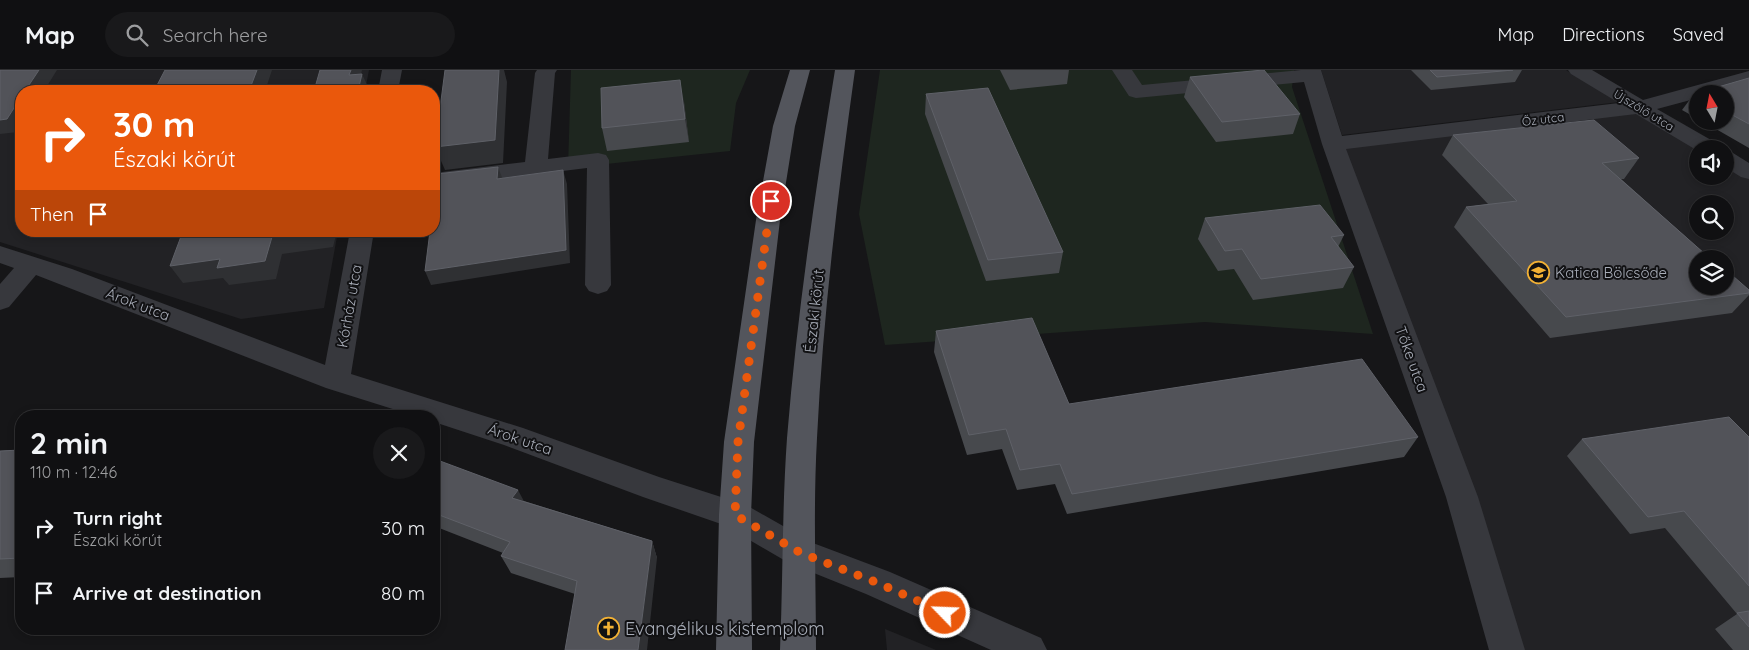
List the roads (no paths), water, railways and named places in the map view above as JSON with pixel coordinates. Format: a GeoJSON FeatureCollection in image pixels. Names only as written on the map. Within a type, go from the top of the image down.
{"type":"FeatureCollection","features":[{"type":"Feature","properties":{"kind":"main road"},"geometry":{"type":"LineString","coordinates":[[734,650],[735,515],[738,442],[768,220],[784,126],[800,70]]}},
{"type":"Feature","properties":{"kind":"main road","name":"Északi körút"},"geometry":{"type":"LineString","coordinates":[[798,650],[802,440],[806,389],[824,206],[845,70]]}},
{"type":"Feature","properties":{"kind":"street"},"geometry":{"type":"LineString","coordinates":[[389,85],[392,70]]}},
{"type":"Feature","properties":{"kind":"street"},"geometry":{"type":"LineString","coordinates":[[536,167],[545,73],[547,70]]}},
{"type":"Feature","properties":{"kind":"street"},"geometry":{"type":"LineString","coordinates":[[1122,70],[1136,92],[1201,78],[1312,73]]}},
{"type":"Feature","properties":{"kind":"street","name":"Újszőlő utca"},"geometry":{"type":"LineString","coordinates":[[1578,70],[1695,140]]}},
{"type":"Feature","properties":{"kind":"street","name":"Tőke utca"},"geometry":{"type":"LineString","coordinates":[[1312,73],[1333,144],[1462,497],[1508,650]]}},
{"type":"Feature","properties":{"kind":"street","name":"Őz utca"},"geometry":{"type":"LineString","coordinates":[[1333,144],[1640,107],[1749,77]]}},
{"type":"Feature","properties":{"kind":"street"},"geometry":{"type":"LineString","coordinates":[[440,179],[598,160],[598,285]]}},
{"type":"Feature","properties":{"kind":"street"},"geometry":{"type":"LineString","coordinates":[[1734,163],[1749,172]]}},
{"type":"Feature","properties":{"kind":"street","name":"Kórház utca"},"geometry":{"type":"LineString","coordinates":[[336,380],[361,237]]}},
{"type":"Feature","properties":{"kind":"street","name":"Árok utca"},"geometry":{"type":"LineString","coordinates":[[0,254],[31,264],[336,380],[431,410]]}},
{"type":"Feature","properties":{"kind":"street"},"geometry":{"type":"LineString","coordinates":[[0,301],[31,264]]}},
{"type":"Feature","properties":{"kind":"street","name":"Árok utca"},"geometry":{"type":"LineString","coordinates":[[440,413],[513,436],[654,488],[735,515],[801,553],[878,583],[1029,650]]}},
{"type":"Feature","properties":{"kind":"place","name":"Katica Bölcsőde"},"geometry":{"type":"Point","coordinates":[1539,272]}},
{"type":"Feature","properties":{"kind":"place","name":"Evangélikus kistemplom"},"geometry":{"type":"Point","coordinates":[609,628]}}]}
